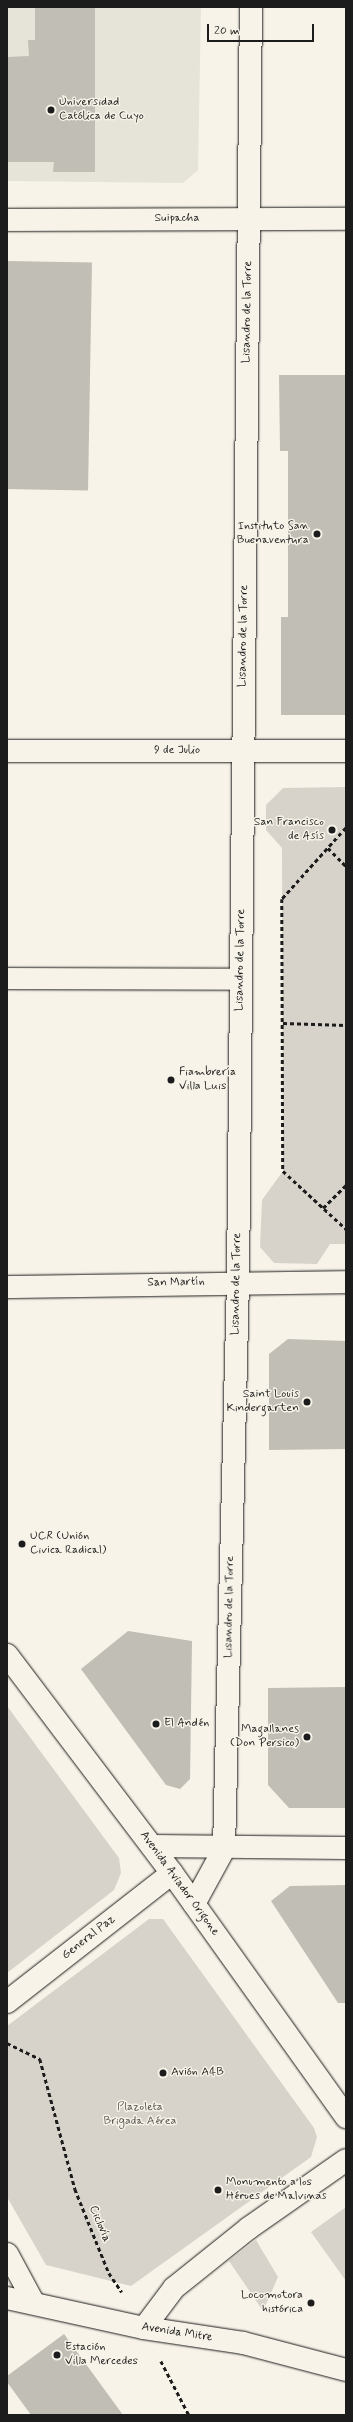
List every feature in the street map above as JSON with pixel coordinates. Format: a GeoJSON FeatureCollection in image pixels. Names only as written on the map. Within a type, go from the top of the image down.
{"type":"FeatureCollection","features":[{"type":"Feature","properties":{"kind":"street","name":"Lisandro de la Torre"},"geometry":{"type":"LineString","coordinates":[[194,1904],[224,1849],[238,1282],[251,7]]}},
{"type":"Feature","properties":{"kind":"street","name":"Suipacha"},"geometry":{"type":"LineString","coordinates":[[7,220],[346,219]]}},
{"type":"Feature","properties":{"kind":"street","name":"9 de Julio"},"geometry":{"type":"LineString","coordinates":[[7,751],[346,752]]}},
{"type":"Feature","properties":{"kind":"street","name":"San Martín"},"geometry":{"type":"LineString","coordinates":[[7,1287],[238,1282],[346,1282]]}},
{"type":"Feature","properties":{"kind":"street","name":"Avenida Aviador Origone"},"geometry":{"type":"LineString","coordinates":[[7,1655],[172,1873],[346,2116]]}},
{"type":"Feature","properties":{"kind":"street"},"geometry":{"type":"LineString","coordinates":[[152,1846],[224,1849],[346,1848]]}},
{"type":"Feature","properties":{"kind":"street","name":"General Paz"},"geometry":{"type":"LineString","coordinates":[[7,2002],[172,1873]]}},
{"type":"Feature","properties":{"kind":"street"},"geometry":{"type":"LineString","coordinates":[[144,2328],[174,2288],[346,2160]]}},
{"type":"Feature","properties":{"kind":"street","name":"Avenida Mitre"},"geometry":{"type":"LineString","coordinates":[[7,2298],[33,2301],[144,2328],[243,2343],[346,2370]]}},
{"type":"Feature","properties":{"kind":"lane"},"geometry":{"type":"LineString","coordinates":[[7,978],[240,978]]}},
{"type":"Feature","properties":{"kind":"lane"},"geometry":{"type":"LineString","coordinates":[[7,2253],[33,2301]]}},
{"type":"Feature","properties":{"kind":"path"},"geometry":{"type":"LineString","coordinates":[[346,828],[282,899],[283,1171],[346,1229]]}},
{"type":"Feature","properties":{"kind":"path"},"geometry":{"type":"LineString","coordinates":[[328,848],[346,866]]}},
{"type":"Feature","properties":{"kind":"path"},"geometry":{"type":"LineString","coordinates":[[283,1023],[346,1025]]}},
{"type":"Feature","properties":{"kind":"path"},"geometry":{"type":"LineString","coordinates":[[323,1208],[346,1185]]}},
{"type":"Feature","properties":{"kind":"path","name":"Ciclovía"},"geometry":{"type":"LineString","coordinates":[[7,2043],[40,2059],[74,2189],[110,2273],[144,2328],[189,2415]]}},
{"type":"Feature","properties":{"kind":"shaded area"},"geometry":{"type":"Polygon","coordinates":[[[7,7],[201,7],[198,170],[183,183],[7,181],[7,7]]]}},
{"type":"Feature","properties":{"kind":"green space"},"geometry":{"type":"Polygon","coordinates":[[[346,787],[346,1244],[330,1244],[317,1264],[274,1263],[260,1247],[262,1200],[283,1171],[282,848],[266,830],[266,805],[283,788],[346,787]]]}},
{"type":"Feature","properties":{"kind":"green space"},"geometry":{"type":"Polygon","coordinates":[[[7,1706],[119,1858],[121,1873],[114,1890],[7,1973],[7,1706]]]}},
{"type":"Feature","properties":{"kind":"green space","name":"Plazoleta Brigada Aérea"},"geometry":{"type":"Polygon","coordinates":[[[149,1919],[163,1919],[314,2128],[317,2137],[311,2157],[131,2286],[46,2265],[7,2197],[7,2026],[149,1919]]]}},
{"type":"Feature","properties":{"kind":"green space"},"geometry":{"type":"Polygon","coordinates":[[[346,2207],[346,2281],[311,2232],[346,2207]]]}},
{"type":"Feature","properties":{"kind":"green space"},"geometry":{"type":"Polygon","coordinates":[[[256,2240],[278,2277],[263,2311],[229,2261],[256,2240]]]}},
{"type":"Feature","properties":{"kind":"building","name":"Universidad Católica de Cuyo"},"geometry":{"type":"Polygon","coordinates":[[[35,7],[95,7],[95,172],[53,172],[54,162],[7,162],[7,57],[29,56],[28,40],[35,40],[35,7]]]}},
{"type":"Feature","properties":{"kind":"building"},"geometry":{"type":"Polygon","coordinates":[[[7,261],[92,262],[88,490],[7,489],[7,261]]]}},
{"type":"Feature","properties":{"kind":"building","name":"Instituto San Buenaventura"},"geometry":{"type":"Polygon","coordinates":[[[279,375],[346,375],[346,715],[281,715],[281,617],[288,617],[288,451],[280,451],[279,375]]]}},
{"type":"Feature","properties":{"kind":"building","name":"Saint Louis Kindergarten"},"geometry":{"type":"Polygon","coordinates":[[[288,1339],[346,1341],[346,1449],[269,1450],[269,1354],[288,1339]]]}},
{"type":"Feature","properties":{"kind":"building","name":"El Andén"},"geometry":{"type":"Polygon","coordinates":[[[128,1631],[192,1641],[190,1779],[180,1789],[166,1785],[81,1669],[128,1631]]]}},
{"type":"Feature","properties":{"kind":"building","name":"Magallanes (Don Persico)"},"geometry":{"type":"Polygon","coordinates":[[[346,1687],[346,1808],[289,1808],[268,1785],[268,1688],[346,1687]]]}},
{"type":"Feature","properties":{"kind":"building"},"geometry":{"type":"Polygon","coordinates":[[[346,1885],[346,2003],[338,2003],[271,1901],[290,1886],[346,1885]]]}},
{"type":"Feature","properties":{"kind":"building","name":"Estación Villa Mercedes"},"geometry":{"type":"Polygon","coordinates":[[[64,2334],[123,2415],[31,2415],[7,2382],[7,2376],[64,2334]]]}},
{"type":"Feature","properties":{"kind":"place","name":"Universidad Católica de Cuyo"},"geometry":{"type":"Point","coordinates":[51,110]}},
{"type":"Feature","properties":{"kind":"place","name":"Instituto San Buenaventura"},"geometry":{"type":"Point","coordinates":[317,534]}},
{"type":"Feature","properties":{"kind":"place","name":"San Francisco de Asís"},"geometry":{"type":"Point","coordinates":[332,830]}},
{"type":"Feature","properties":{"kind":"place","name":"Fiambrería Villa Luis"},"geometry":{"type":"Point","coordinates":[171,1080]}},
{"type":"Feature","properties":{"kind":"place","name":"Saint Louis Kindergarten"},"geometry":{"type":"Point","coordinates":[307,1402]}},
{"type":"Feature","properties":{"kind":"place","name":"UCR (Unión Civica Radical)"},"geometry":{"type":"Point","coordinates":[22,1544]}},
{"type":"Feature","properties":{"kind":"place","name":"El Andén"},"geometry":{"type":"Point","coordinates":[156,1724]}},
{"type":"Feature","properties":{"kind":"place","name":"Magallanes (Don Persico)"},"geometry":{"type":"Point","coordinates":[307,1737]}},
{"type":"Feature","properties":{"kind":"place","name":"Avión A4B"},"geometry":{"type":"Point","coordinates":[163,2073]}},
{"type":"Feature","properties":{"kind":"place","name":"Monumento a los Héroes de Malvinas"},"geometry":{"type":"Point","coordinates":[218,2190]}},
{"type":"Feature","properties":{"kind":"place","name":"Locomotora histórica"},"geometry":{"type":"Point","coordinates":[311,2303]}},
{"type":"Feature","properties":{"kind":"place","name":"Estación Villa Mercedes"},"geometry":{"type":"Point","coordinates":[57,2355]}}]}
